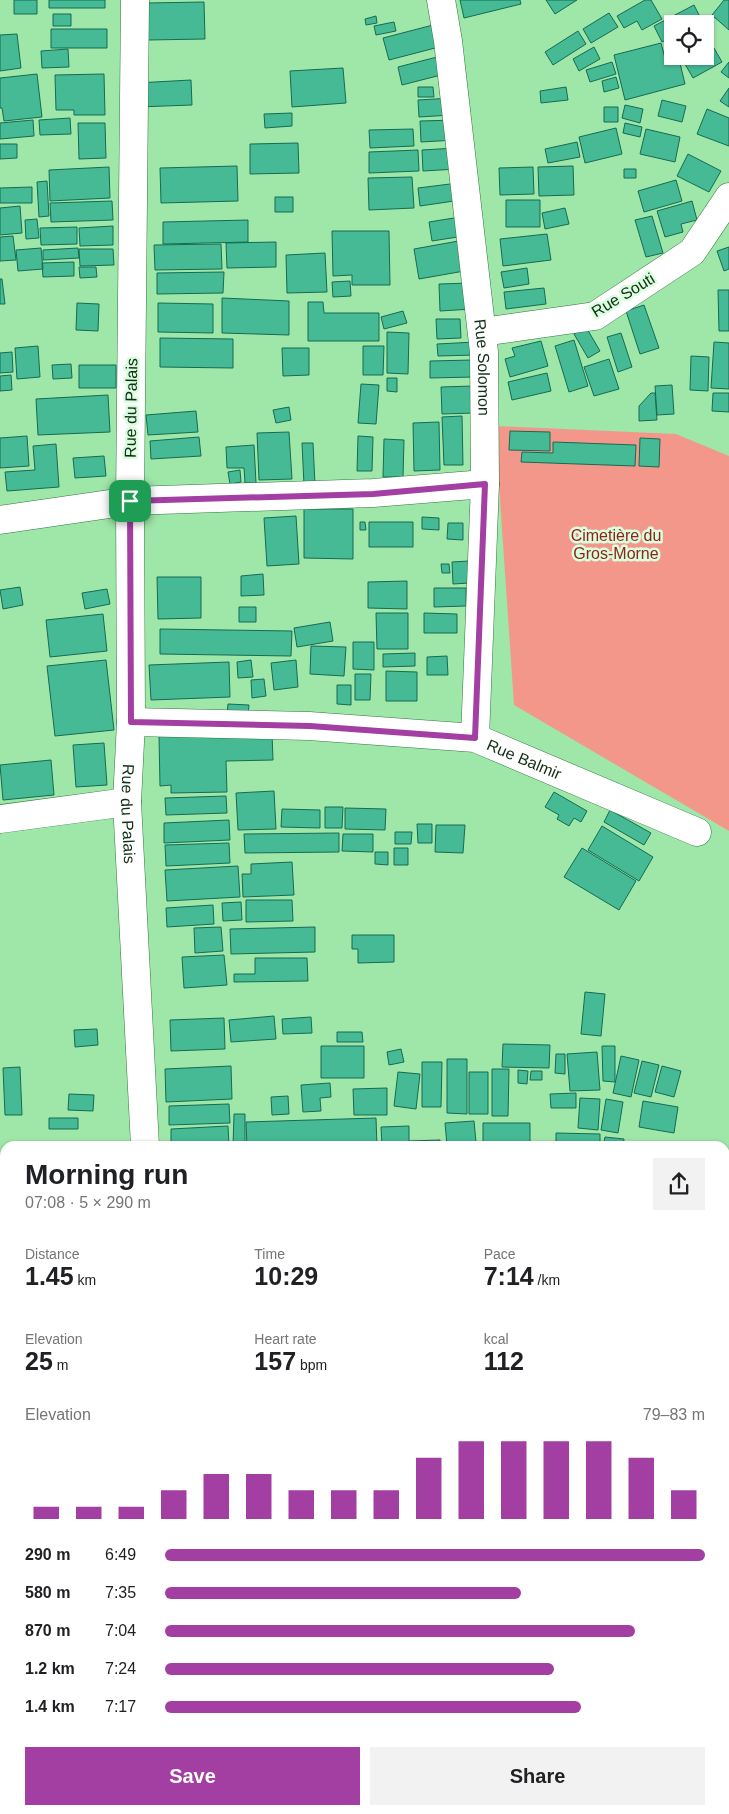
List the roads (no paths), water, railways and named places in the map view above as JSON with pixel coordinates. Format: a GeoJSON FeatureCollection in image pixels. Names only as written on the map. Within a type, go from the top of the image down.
{"type":"FeatureCollection","features":[{"type":"Feature","properties":{"kind":"street","name":"Rue du Palais"},"geometry":{"type":"LineString","coordinates":[[135,0],[130,501],[131,722],[127,802],[145,1141]]}},
{"type":"Feature","properties":{"kind":"street","name":"Rue Solomon"},"geometry":{"type":"LineString","coordinates":[[441,0],[449,51],[484,352],[485,484],[475,738]]}},
{"type":"Feature","properties":{"kind":"street","name":"Rue Souti"},"geometry":{"type":"LineString","coordinates":[[482,332],[595,316],[692,252],[729,197]]}},
{"type":"Feature","properties":{"kind":"street"},"geometry":{"type":"LineString","coordinates":[[0,520],[130,501],[373,494],[485,484]]}},
{"type":"Feature","properties":{"kind":"street","name":"Rue Balmir"},"geometry":{"type":"LineString","coordinates":[[131,722],[310,726],[475,738],[697,832]]}},
{"type":"Feature","properties":{"kind":"street"},"geometry":{"type":"LineString","coordinates":[[1,813],[127,802]]}},
{"type":"Feature","properties":{"kind":"park label","name":"Cimetière du Gros-Morne"},"geometry":{"type":"Point","coordinates":[616,544]}}]}
